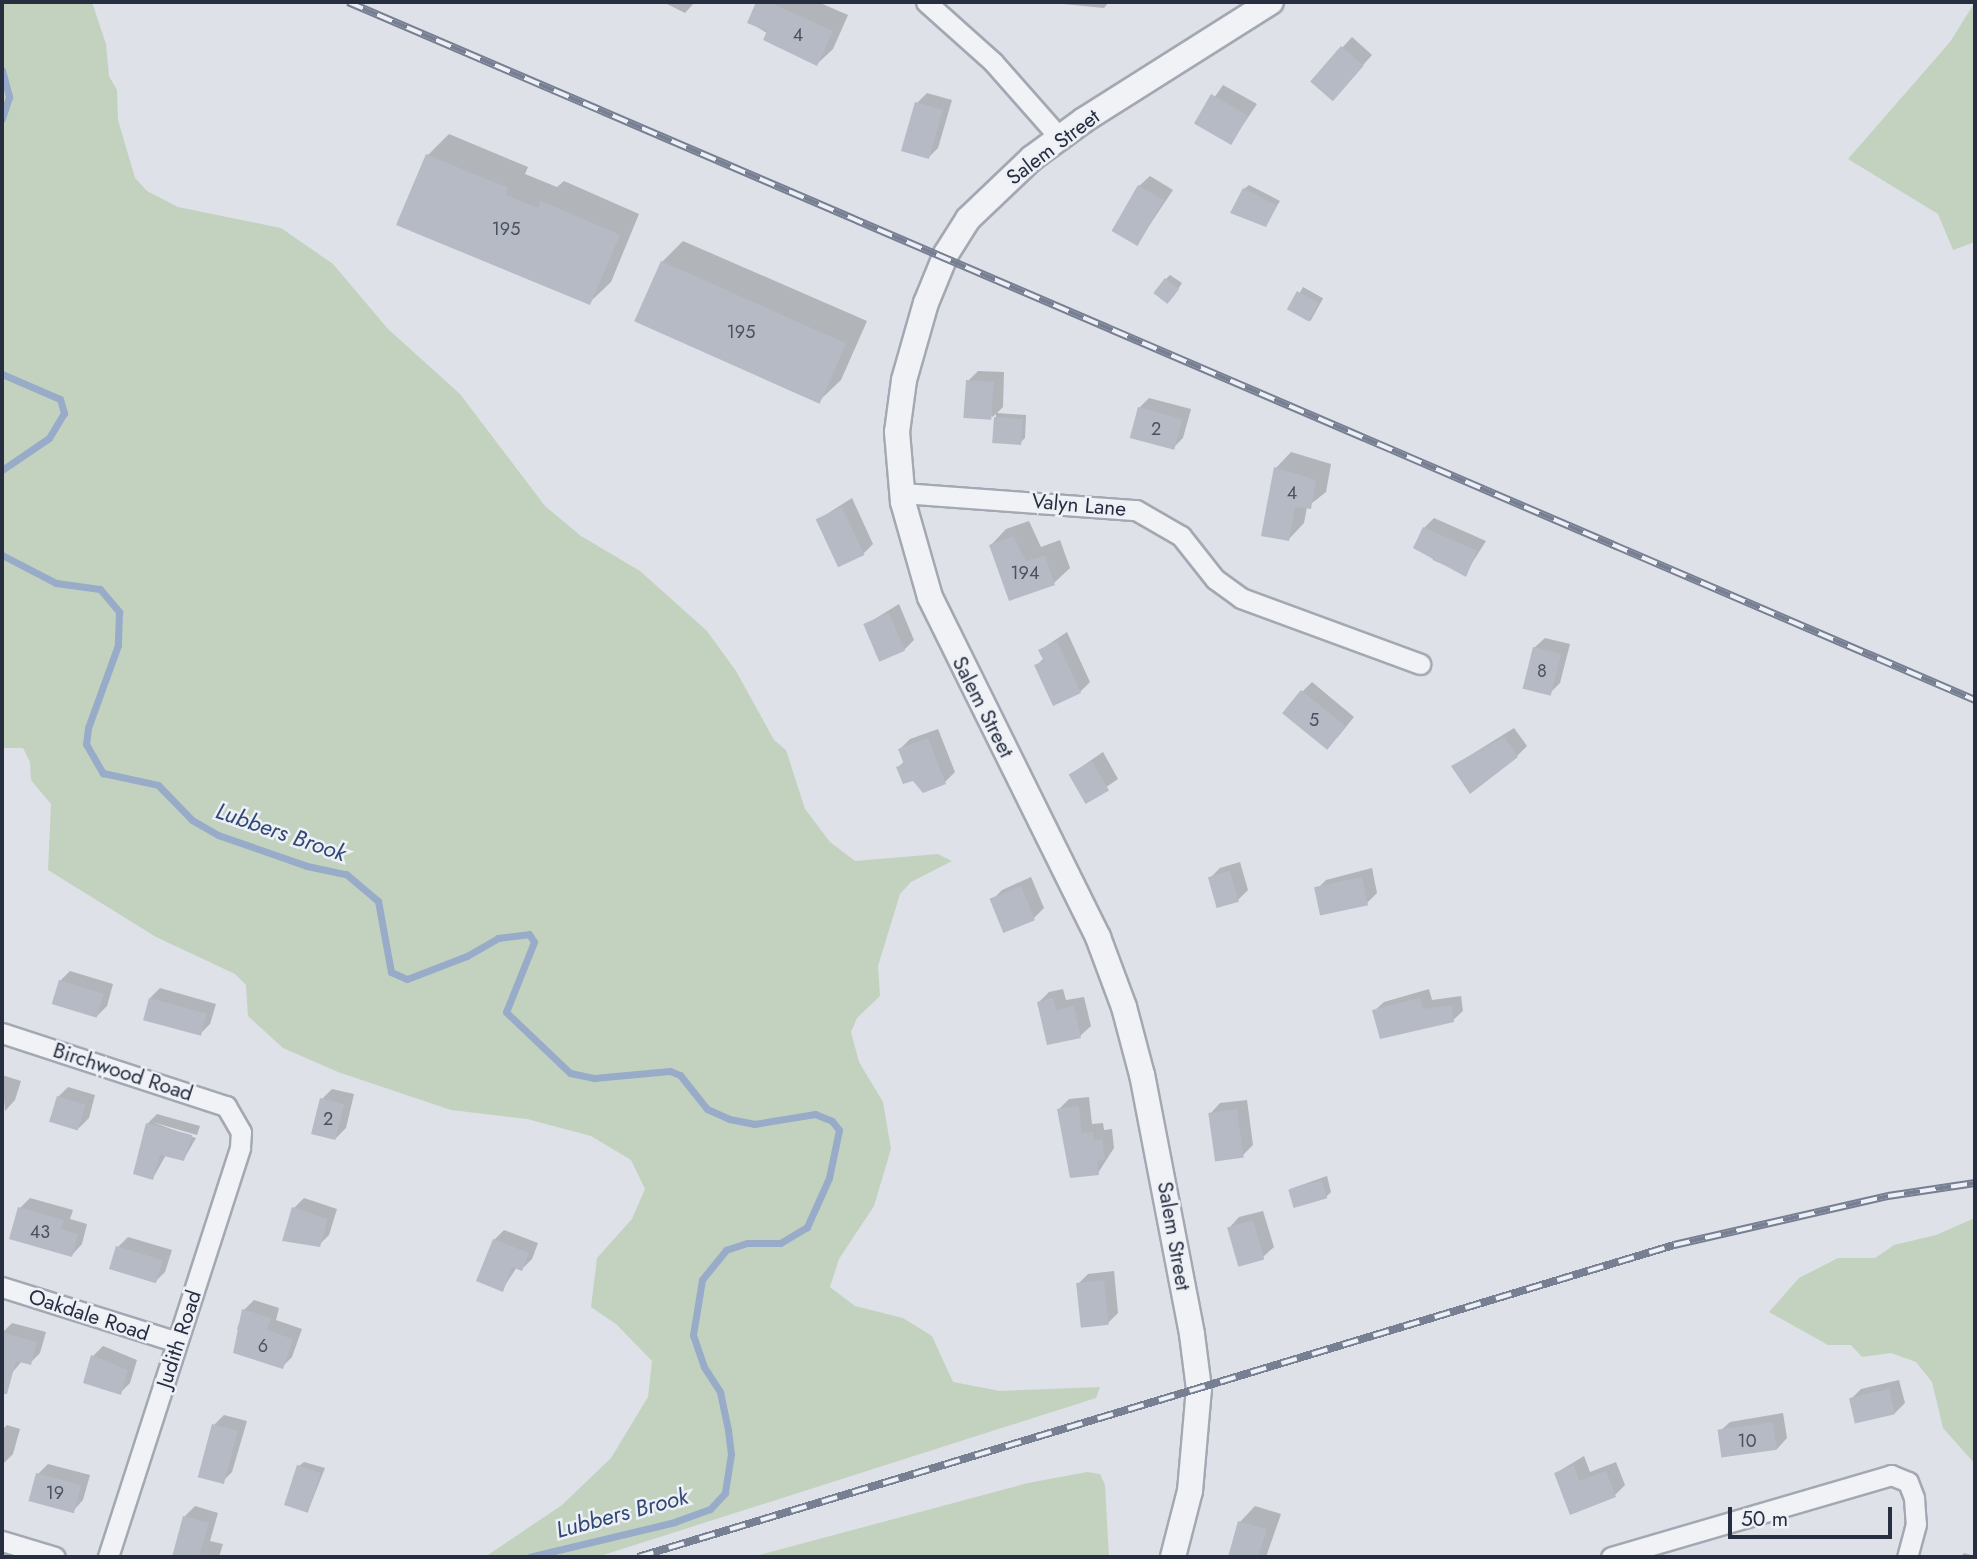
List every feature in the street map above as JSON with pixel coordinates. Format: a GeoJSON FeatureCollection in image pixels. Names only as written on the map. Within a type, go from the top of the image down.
{"type":"FeatureCollection","features":[{"type":"Feature","properties":{"kind":"street"},"geometry":{"type":"LineString","coordinates":[[926,2],[993,62],[1060,138]]}},
{"type":"Feature","properties":{"kind":"street","name":"Salem Street"},"geometry":{"type":"LineString","coordinates":[[1173,1557],[1190,1491],[1199,1389],[1165,1187],[1132,1036],[1098,937],[1064,863],[934,608],[902,493],[897,432],[902,393],[916,332],[944,258],[981,205],[1060,138],[1271,2]]}},
{"type":"Feature","properties":{"kind":"street","name":"Valyn Lane"},"geometry":{"type":"LineString","coordinates":[[902,493],[1136,510],[1181,536],[1215,579],[1241,598],[1420,664]]}},
{"type":"Feature","properties":{"kind":"street","name":"Birchwood Road"},"geometry":{"type":"LineString","coordinates":[[2,1033],[226,1106],[238,1120]]}},
{"type":"Feature","properties":{"kind":"street","name":"Judith Road"},"geometry":{"type":"LineString","coordinates":[[108,1557],[240,1148],[238,1120]]}},
{"type":"Feature","properties":{"kind":"street","name":"Oakdale Road"},"geometry":{"type":"LineString","coordinates":[[2,1287],[177,1342]]}},
{"type":"Feature","properties":{"kind":"street"},"geometry":{"type":"LineString","coordinates":[[1611,1557],[1887,1475],[1903,1478],[1911,1489],[1916,1524],[1907,1557]]}},
{"type":"Feature","properties":{"kind":"street"},"geometry":{"type":"LineString","coordinates":[[2,1541],[55,1557]]}},
{"type":"Feature","properties":{"kind":"green space"},"geometry":{"type":"Polygon","coordinates":[[[2,2],[92,2],[106,44],[109,76],[117,90],[118,120],[135,178],[147,191],[178,207],[281,228],[333,264],[388,329],[460,394],[545,506],[581,536],[640,571],[707,631],[736,671],[774,740],[786,750],[805,809],[830,842],[855,861],[938,854],[952,861],[911,882],[900,894],[878,966],[880,996],[857,1018],[851,1032],[859,1062],[883,1102],[891,1149],[874,1206],[839,1259],[830,1287],[855,1306],[903,1318],[932,1336],[953,1382],[1000,1391],[1100,1387],[1096,1398],[597,1557],[485,1557],[562,1505],[611,1458],[648,1397],[652,1361],[616,1324],[591,1307],[597,1258],[632,1219],[645,1189],[631,1160],[591,1136],[527,1119],[451,1110],[338,1072],[283,1048],[248,1016],[246,985],[235,974],[156,937],[48,870],[51,804],[31,780],[30,762],[23,748],[2,748],[2,2]]]}},
{"type":"Feature","properties":{"kind":"green space"},"geometry":{"type":"Polygon","coordinates":[[[1975,2],[1975,242],[1953,250],[1938,214],[1848,159],[1950,42],[1975,2]]]}},
{"type":"Feature","properties":{"kind":"green space"},"geometry":{"type":"Polygon","coordinates":[[[1975,1218],[1975,1464],[1943,1428],[1932,1382],[1916,1362],[1891,1353],[1862,1357],[1851,1345],[1828,1345],[1769,1312],[1799,1278],[1838,1258],[1875,1258],[1894,1245],[1936,1235],[1975,1218]]]}},
{"type":"Feature","properties":{"kind":"green space"},"geometry":{"type":"Polygon","coordinates":[[[1087,1472],[1100,1474],[1105,1485],[1109,1557],[752,1557],[1028,1483],[1087,1472]]]}},
{"type":"Feature","properties":{"kind":"building"},"geometry":{"type":"Polygon","coordinates":[[[756,2],[769,2],[833,31],[817,66],[763,40],[767,31],[747,23],[756,2]]]}},
{"type":"Feature","properties":{"kind":"building"},"geometry":{"type":"Polygon","coordinates":[[[1341,46],[1364,66],[1333,101],[1310,81],[1341,46]]]}},
{"type":"Feature","properties":{"kind":"building"},"geometry":{"type":"Polygon","coordinates":[[[1211,94],[1248,116],[1231,145],[1194,123],[1211,94]]]}},
{"type":"Feature","properties":{"kind":"building"},"geometry":{"type":"Polygon","coordinates":[[[915,102],[943,110],[929,159],[901,151],[915,102]]]}},
{"type":"Feature","properties":{"kind":"building"},"geometry":{"type":"Polygon","coordinates":[[[426,154],[508,188],[506,195],[538,208],[541,201],[620,235],[590,305],[396,225],[426,154]]]}},
{"type":"Feature","properties":{"kind":"building"},"geometry":{"type":"Polygon","coordinates":[[[1138,185],[1164,200],[1137,246],[1112,231],[1138,185]]]}},
{"type":"Feature","properties":{"kind":"building"},"geometry":{"type":"Polygon","coordinates":[[[1243,188],[1277,206],[1266,227],[1230,213],[1243,188]]]}},
{"type":"Feature","properties":{"kind":"building"},"geometry":{"type":"Polygon","coordinates":[[[661,261],[846,344],[820,404],[634,321],[661,261]]]}},
{"type":"Feature","properties":{"kind":"building"},"geometry":{"type":"Polygon","coordinates":[[[1165,278],[1179,289],[1167,304],[1153,293],[1165,278]]]}},
{"type":"Feature","properties":{"kind":"building"},"geometry":{"type":"Polygon","coordinates":[[[1297,291],[1319,303],[1309,321],[1287,309],[1297,291]]]}},
{"type":"Feature","properties":{"kind":"building"},"geometry":{"type":"Polygon","coordinates":[[[966,380],[994,382],[991,420],[963,418],[966,380]]]}},
{"type":"Feature","properties":{"kind":"building"},"geometry":{"type":"Polygon","coordinates":[[[1138,407],[1182,419],[1174,450],[1130,438],[1138,407]]]}},
{"type":"Feature","properties":{"kind":"building"},"geometry":{"type":"Polygon","coordinates":[[[994,417],[1023,419],[1021,445],[992,443],[994,417]]]}},
{"type":"Feature","properties":{"kind":"building"},"geometry":{"type":"Polygon","coordinates":[[[1274,467],[1316,480],[1311,509],[1295,507],[1289,541],[1261,536],[1274,467]]]}},
{"type":"Feature","properties":{"kind":"building"},"geometry":{"type":"Polygon","coordinates":[[[842,507],[864,555],[838,567],[816,519],[842,507]]]}},
{"type":"Feature","properties":{"kind":"building"},"geometry":{"type":"Polygon","coordinates":[[[1423,527],[1477,551],[1466,577],[1413,548],[1423,527]]]}},
{"type":"Feature","properties":{"kind":"building"},"geometry":{"type":"Polygon","coordinates":[[[1013,536],[1026,561],[1045,555],[1055,585],[1009,601],[989,545],[1013,536]]]}},
{"type":"Feature","properties":{"kind":"building"},"geometry":{"type":"Polygon","coordinates":[[[889,613],[905,651],[879,662],[863,624],[889,613]]]}},
{"type":"Feature","properties":{"kind":"building"},"geometry":{"type":"Polygon","coordinates":[[[1057,641],[1081,693],[1053,706],[1034,665],[1044,661],[1038,650],[1057,641]]]}},
{"type":"Feature","properties":{"kind":"building"},"geometry":{"type":"Polygon","coordinates":[[[1533,647],[1561,654],[1551,696],[1523,689],[1533,647]]]}},
{"type":"Feature","properties":{"kind":"building"},"geometry":{"type":"Polygon","coordinates":[[[1301,690],[1346,727],[1327,750],[1282,713],[1301,690]]]}},
{"type":"Feature","properties":{"kind":"building"},"geometry":{"type":"Polygon","coordinates":[[[1504,737],[1518,757],[1470,794],[1451,766],[1504,737]]]}},
{"type":"Feature","properties":{"kind":"building"},"geometry":{"type":"Polygon","coordinates":[[[928,738],[946,784],[923,793],[913,781],[903,784],[896,767],[904,764],[898,749],[928,738]]]}},
{"type":"Feature","properties":{"kind":"building"},"geometry":{"type":"Polygon","coordinates":[[[1092,761],[1109,790],[1086,804],[1069,774],[1092,761]]]}},
{"type":"Feature","properties":{"kind":"building"},"geometry":{"type":"Polygon","coordinates":[[[1230,871],[1239,902],[1217,908],[1208,877],[1230,871]]]}},
{"type":"Feature","properties":{"kind":"building"},"geometry":{"type":"Polygon","coordinates":[[[1362,877],[1368,905],[1320,916],[1314,887],[1362,877]]]}},
{"type":"Feature","properties":{"kind":"building"},"geometry":{"type":"Polygon","coordinates":[[[1021,886],[1035,920],[1003,933],[989,899],[1021,886]]]}},
{"type":"Feature","properties":{"kind":"building"},"geometry":{"type":"Polygon","coordinates":[[[59,980],[104,994],[97,1018],[52,1004],[59,980]]]}},
{"type":"Feature","properties":{"kind":"building"},"geometry":{"type":"Polygon","coordinates":[[[149,998],[207,1014],[201,1036],[143,1020],[149,998]]]}},
{"type":"Feature","properties":{"kind":"building"},"geometry":{"type":"Polygon","coordinates":[[[1053,998],[1056,1010],[1074,1006],[1081,1038],[1047,1045],[1037,1002],[1053,998]]]}},
{"type":"Feature","properties":{"kind":"building"},"geometry":{"type":"Polygon","coordinates":[[[1420,998],[1423,1009],[1452,1005],[1454,1022],[1380,1039],[1372,1010],[1420,998]]]}},
{"type":"Feature","properties":{"kind":"building"},"geometry":{"type":"Polygon","coordinates":[[[57,1096],[86,1105],[78,1131],[49,1122],[57,1096]]]}},
{"type":"Feature","properties":{"kind":"building"},"geometry":{"type":"Polygon","coordinates":[[[320,1098],[344,1104],[335,1140],[311,1134],[320,1098]]]}},
{"type":"Feature","properties":{"kind":"building"},"geometry":{"type":"Polygon","coordinates":[[[1079,1106],[1082,1133],[1093,1132],[1094,1140],[1102,1139],[1105,1160],[1097,1161],[1099,1175],[1070,1178],[1057,1109],[1079,1106]]]}},
{"type":"Feature","properties":{"kind":"building"},"geometry":{"type":"Polygon","coordinates":[[[1237,1109],[1244,1158],[1215,1162],[1208,1113],[1237,1109]]]}},
{"type":"Feature","properties":{"kind":"building"},"geometry":{"type":"Polygon","coordinates":[[[146,1123],[192,1135],[184,1161],[160,1155],[153,1180],[133,1174],[146,1123]]]}},
{"type":"Feature","properties":{"kind":"building"},"geometry":{"type":"Polygon","coordinates":[[[1322,1180],[1327,1198],[1294,1208],[1288,1190],[1322,1180]]]}},
{"type":"Feature","properties":{"kind":"building"},"geometry":{"type":"Polygon","coordinates":[[[18,1207],[64,1220],[61,1229],[78,1234],[72,1257],[9,1239],[18,1207]]]}},
{"type":"Feature","properties":{"kind":"building"},"geometry":{"type":"Polygon","coordinates":[[[292,1207],[328,1219],[320,1247],[282,1241],[292,1207]]]}},
{"type":"Feature","properties":{"kind":"building"},"geometry":{"type":"Polygon","coordinates":[[[1253,1220],[1264,1259],[1238,1267],[1227,1227],[1253,1220]]]}},
{"type":"Feature","properties":{"kind":"building"},"geometry":{"type":"Polygon","coordinates":[[[493,1239],[529,1253],[522,1271],[512,1267],[503,1292],[476,1281],[493,1239]]]}},
{"type":"Feature","properties":{"kind":"building"},"geometry":{"type":"Polygon","coordinates":[[[116,1246],[163,1260],[156,1283],[109,1269],[116,1246]]]}},
{"type":"Feature","properties":{"kind":"building"},"geometry":{"type":"Polygon","coordinates":[[[1104,1280],[1109,1325],[1081,1328],[1076,1283],[1104,1280]]]}},
{"type":"Feature","properties":{"kind":"building"},"geometry":{"type":"Polygon","coordinates":[[[242,1309],[271,1318],[267,1330],[293,1339],[283,1369],[233,1353],[242,1309]]]}},
{"type":"Feature","properties":{"kind":"building"},"geometry":{"type":"Polygon","coordinates":[[[2,1332],[37,1342],[31,1365],[16,1361],[7,1394],[2,1394],[2,1332]]]}},
{"type":"Feature","properties":{"kind":"building"},"geometry":{"type":"Polygon","coordinates":[[[91,1355],[128,1370],[121,1395],[83,1383],[91,1355]]]}},
{"type":"Feature","properties":{"kind":"building"},"geometry":{"type":"Polygon","coordinates":[[[1889,1389],[1895,1414],[1855,1424],[1849,1398],[1889,1389]]]}},
{"type":"Feature","properties":{"kind":"building"},"geometry":{"type":"Polygon","coordinates":[[[1773,1422],[1777,1450],[1721,1458],[1718,1430],[1773,1422]]]}},
{"type":"Feature","properties":{"kind":"building"},"geometry":{"type":"Polygon","coordinates":[[[212,1424],[238,1431],[224,1484],[198,1477],[212,1424]]]}},
{"type":"Feature","properties":{"kind":"building"},"geometry":{"type":"Polygon","coordinates":[[[297,1465],[321,1473],[308,1513],[284,1505],[297,1465]]]}},
{"type":"Feature","properties":{"kind":"building"},"geometry":{"type":"Polygon","coordinates":[[[1574,1465],[1579,1481],[1606,1471],[1616,1497],[1570,1515],[1554,1473],[1574,1465]]]}},
{"type":"Feature","properties":{"kind":"building"},"geometry":{"type":"Polygon","coordinates":[[[36,1473],[81,1485],[74,1513],[28,1501],[36,1473]]]}},
{"type":"Feature","properties":{"kind":"building"},"geometry":{"type":"Polygon","coordinates":[[[183,1516],[209,1523],[199,1557],[172,1557],[183,1516]]]}},
{"type":"Feature","properties":{"kind":"building"},"geometry":{"type":"Polygon","coordinates":[[[1238,1521],[1267,1529],[1258,1557],[1228,1557],[1238,1521]]]}},
{"type":"Feature","properties":{"kind":"waterway","name":"Lubbers Brook"},"geometry":{"type":"LineString","coordinates":[[2,70],[9,97],[2,119]]}},
{"type":"Feature","properties":{"kind":"waterway","name":"Lubbers Brook"},"geometry":{"type":"LineString","coordinates":[[2,374],[60,399],[64,413],[49,438],[2,470]]}},
{"type":"Feature","properties":{"kind":"waterway","name":"Lubbers Brook"},"geometry":{"type":"LineString","coordinates":[[2,555],[56,583],[100,589],[119,612],[118,645],[88,728],[86,744],[103,773],[158,785],[192,820],[218,835],[307,866],[346,874],[378,901],[391,972],[407,979],[467,956],[498,938],[529,934],[534,942],[506,1012],[570,1073],[594,1078],[670,1071],[680,1075],[707,1109],[729,1119],[754,1124],[815,1114],[832,1121],[839,1130],[829,1178],[807,1227],[780,1243],[747,1243],[726,1250],[702,1280],[693,1335],[704,1367],[720,1392],[728,1430],[731,1454],[725,1493],[710,1509],[675,1522],[529,1557]]}},
{"type":"Feature","properties":{"kind":"railway"},"geometry":{"type":"LineString","coordinates":[[348,2],[1975,700]]}},
{"type":"Feature","properties":{"kind":"railway"},"geometry":{"type":"LineString","coordinates":[[638,1557],[1674,1245],[1888,1196],[1975,1183]]}}]}
